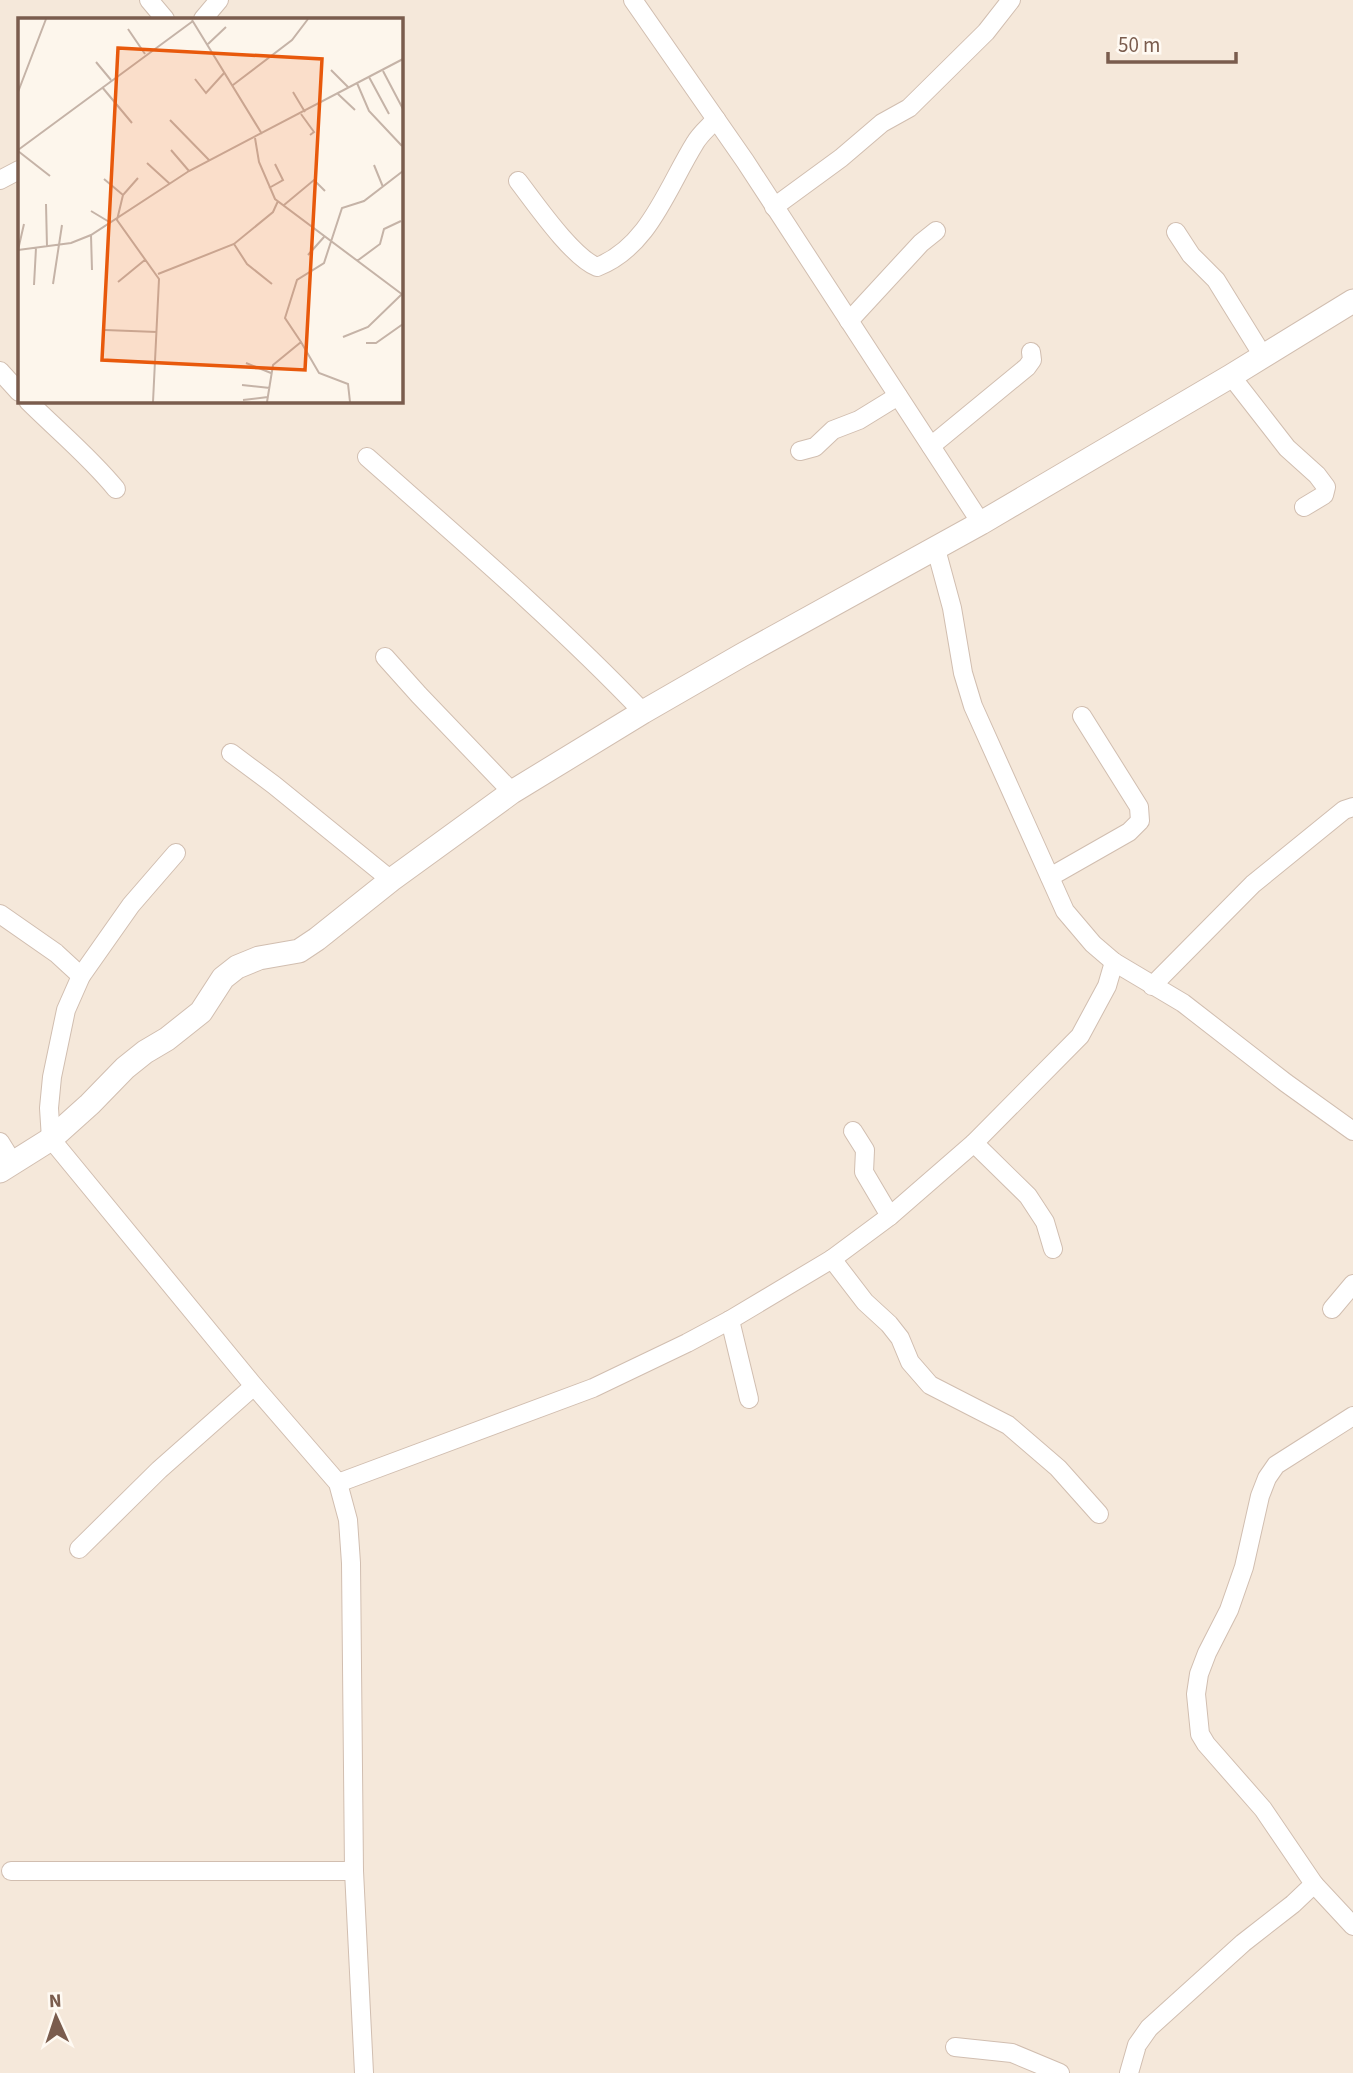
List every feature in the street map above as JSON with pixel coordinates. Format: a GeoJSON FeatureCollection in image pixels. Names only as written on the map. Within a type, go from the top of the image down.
{"type":"FeatureCollection","features":[{"type":"Feature","properties":{"kind":"street"},"geometry":{"type":"LineString","coordinates":[[149,0],[164,18]]}},
{"type":"Feature","properties":{"kind":"street"},"geometry":{"type":"LineString","coordinates":[[203,18],[219,0]]}},
{"type":"Feature","properties":{"kind":"street"},"geometry":{"type":"LineString","coordinates":[[633,0],[716,119],[981,523]]}},
{"type":"Feature","properties":{"kind":"street"},"geometry":{"type":"LineString","coordinates":[[774,207],[841,158],[882,123],[909,108],[986,32],[1011,0]]}},
{"type":"Feature","properties":{"kind":"street"},"geometry":{"type":"LineString","coordinates":[[518,181],[551,224],[588,264],[597,267],[611,262],[639,238],[650,224],[696,140],[716,119]]}},
{"type":"Feature","properties":{"kind":"street"},"geometry":{"type":"LineString","coordinates":[[0,180],[18,171]]}},
{"type":"Feature","properties":{"kind":"street"},"geometry":{"type":"LineString","coordinates":[[849,321],[921,243],[936,231]]}},
{"type":"Feature","properties":{"kind":"street"},"geometry":{"type":"LineString","coordinates":[[1176,232],[1191,255],[1216,280],[1263,356]]}},
{"type":"Feature","properties":{"kind":"street"},"geometry":{"type":"LineString","coordinates":[[0,1142],[6,1167],[51,1139],[125,1068],[201,1012],[223,978],[237,967],[259,958],[299,951],[317,940],[391,880],[512,792],[742,655],[981,523],[1353,301]]}},
{"type":"Feature","properties":{"kind":"street"},"geometry":{"type":"LineString","coordinates":[[931,446],[1027,367],[1032,360],[1031,352]]}},
{"type":"Feature","properties":{"kind":"street"},"geometry":{"type":"LineString","coordinates":[[0,371],[18,390]]}},
{"type":"Feature","properties":{"kind":"street"},"geometry":{"type":"LineString","coordinates":[[1231,376],[1287,448],[1317,475],[1326,487],[1324,495],[1304,508]]}},
{"type":"Feature","properties":{"kind":"street"},"geometry":{"type":"LineString","coordinates":[[800,451],[815,447],[833,430],[859,420],[898,396]]}},
{"type":"Feature","properties":{"kind":"street"},"geometry":{"type":"LineString","coordinates":[[29,402],[99,468],[116,489]]}},
{"type":"Feature","properties":{"kind":"street"},"geometry":{"type":"LineString","coordinates":[[367,457],[532,602],[643,712]]}},
{"type":"Feature","properties":{"kind":"street"},"geometry":{"type":"LineString","coordinates":[[936,549],[952,608],[963,673],[973,706],[1065,911],[1093,944],[1114,962],[1183,1003],[1353,1131]]}},
{"type":"Feature","properties":{"kind":"street"},"geometry":{"type":"LineString","coordinates":[[385,657],[512,792]]}},
{"type":"Feature","properties":{"kind":"street"},"geometry":{"type":"LineString","coordinates":[[1050,877],[1129,832],[1140,821],[1139,807],[1082,716]]}},
{"type":"Feature","properties":{"kind":"street"},"geometry":{"type":"LineString","coordinates":[[231,753],[391,880]]}},
{"type":"Feature","properties":{"kind":"street"},"geometry":{"type":"LineString","coordinates":[[1152,985],[1252,884],[1343,810],[1353,807]]}},
{"type":"Feature","properties":{"kind":"street"},"geometry":{"type":"LineString","coordinates":[[176,853],[131,905],[81,976],[66,1010],[52,1077],[49,1108],[51,1139],[254,1386],[338,1483],[348,1520],[351,1563],[354,1871],[364,2073]]}},
{"type":"Feature","properties":{"kind":"street"},"geometry":{"type":"LineString","coordinates":[[0,914],[57,953],[81,976]]}},
{"type":"Feature","properties":{"kind":"street"},"geometry":{"type":"LineString","coordinates":[[338,1483],[593,1388],[730,1320],[832,1259],[890,1216],[974,1143],[1080,1036],[1107,986],[1114,962]]}},
{"type":"Feature","properties":{"kind":"street"},"geometry":{"type":"LineString","coordinates":[[853,1130],[865,1150],[864,1172],[890,1216]]}},
{"type":"Feature","properties":{"kind":"street"},"geometry":{"type":"LineString","coordinates":[[974,1143],[1028,1196],[1045,1223],[1053,1249]]}},
{"type":"Feature","properties":{"kind":"street"},"geometry":{"type":"LineString","coordinates":[[832,1259],[865,1302],[890,1324],[900,1338],[910,1362],[930,1385],[1008,1425],[1058,1468],[1099,1514]]}},
{"type":"Feature","properties":{"kind":"street"},"geometry":{"type":"LineString","coordinates":[[1332,1309],[1353,1284]]}},
{"type":"Feature","properties":{"kind":"street"},"geometry":{"type":"LineString","coordinates":[[730,1320],[749,1399]]}},
{"type":"Feature","properties":{"kind":"street"},"geometry":{"type":"LineString","coordinates":[[79,1549],[159,1470],[254,1386]]}},
{"type":"Feature","properties":{"kind":"street"},"geometry":{"type":"LineString","coordinates":[[1353,1416],[1276,1465],[1267,1478],[1260,1496],[1244,1567],[1229,1610],[1206,1653],[1196,1694],[1200,1734],[1206,1744],[1263,1809],[1314,1884],[1353,1926]]}},
{"type":"Feature","properties":{"kind":"street"},"geometry":{"type":"LineString","coordinates":[[11,1871],[354,1871]]}},
{"type":"Feature","properties":{"kind":"street"},"geometry":{"type":"LineString","coordinates":[[1129,2073],[1136,2045],[1149,2028],[1243,1943],[1314,1884]]}},
{"type":"Feature","properties":{"kind":"street"},"geometry":{"type":"LineString","coordinates":[[955,2047],[1012,2053],[1060,2073]]}},
{"type":"Feature","properties":{"kind":"shaded area"},"geometry":{"type":"Polygon","coordinates":[[[0,0],[1353,0],[1353,2073],[0,2073],[0,0]]]}}]}
